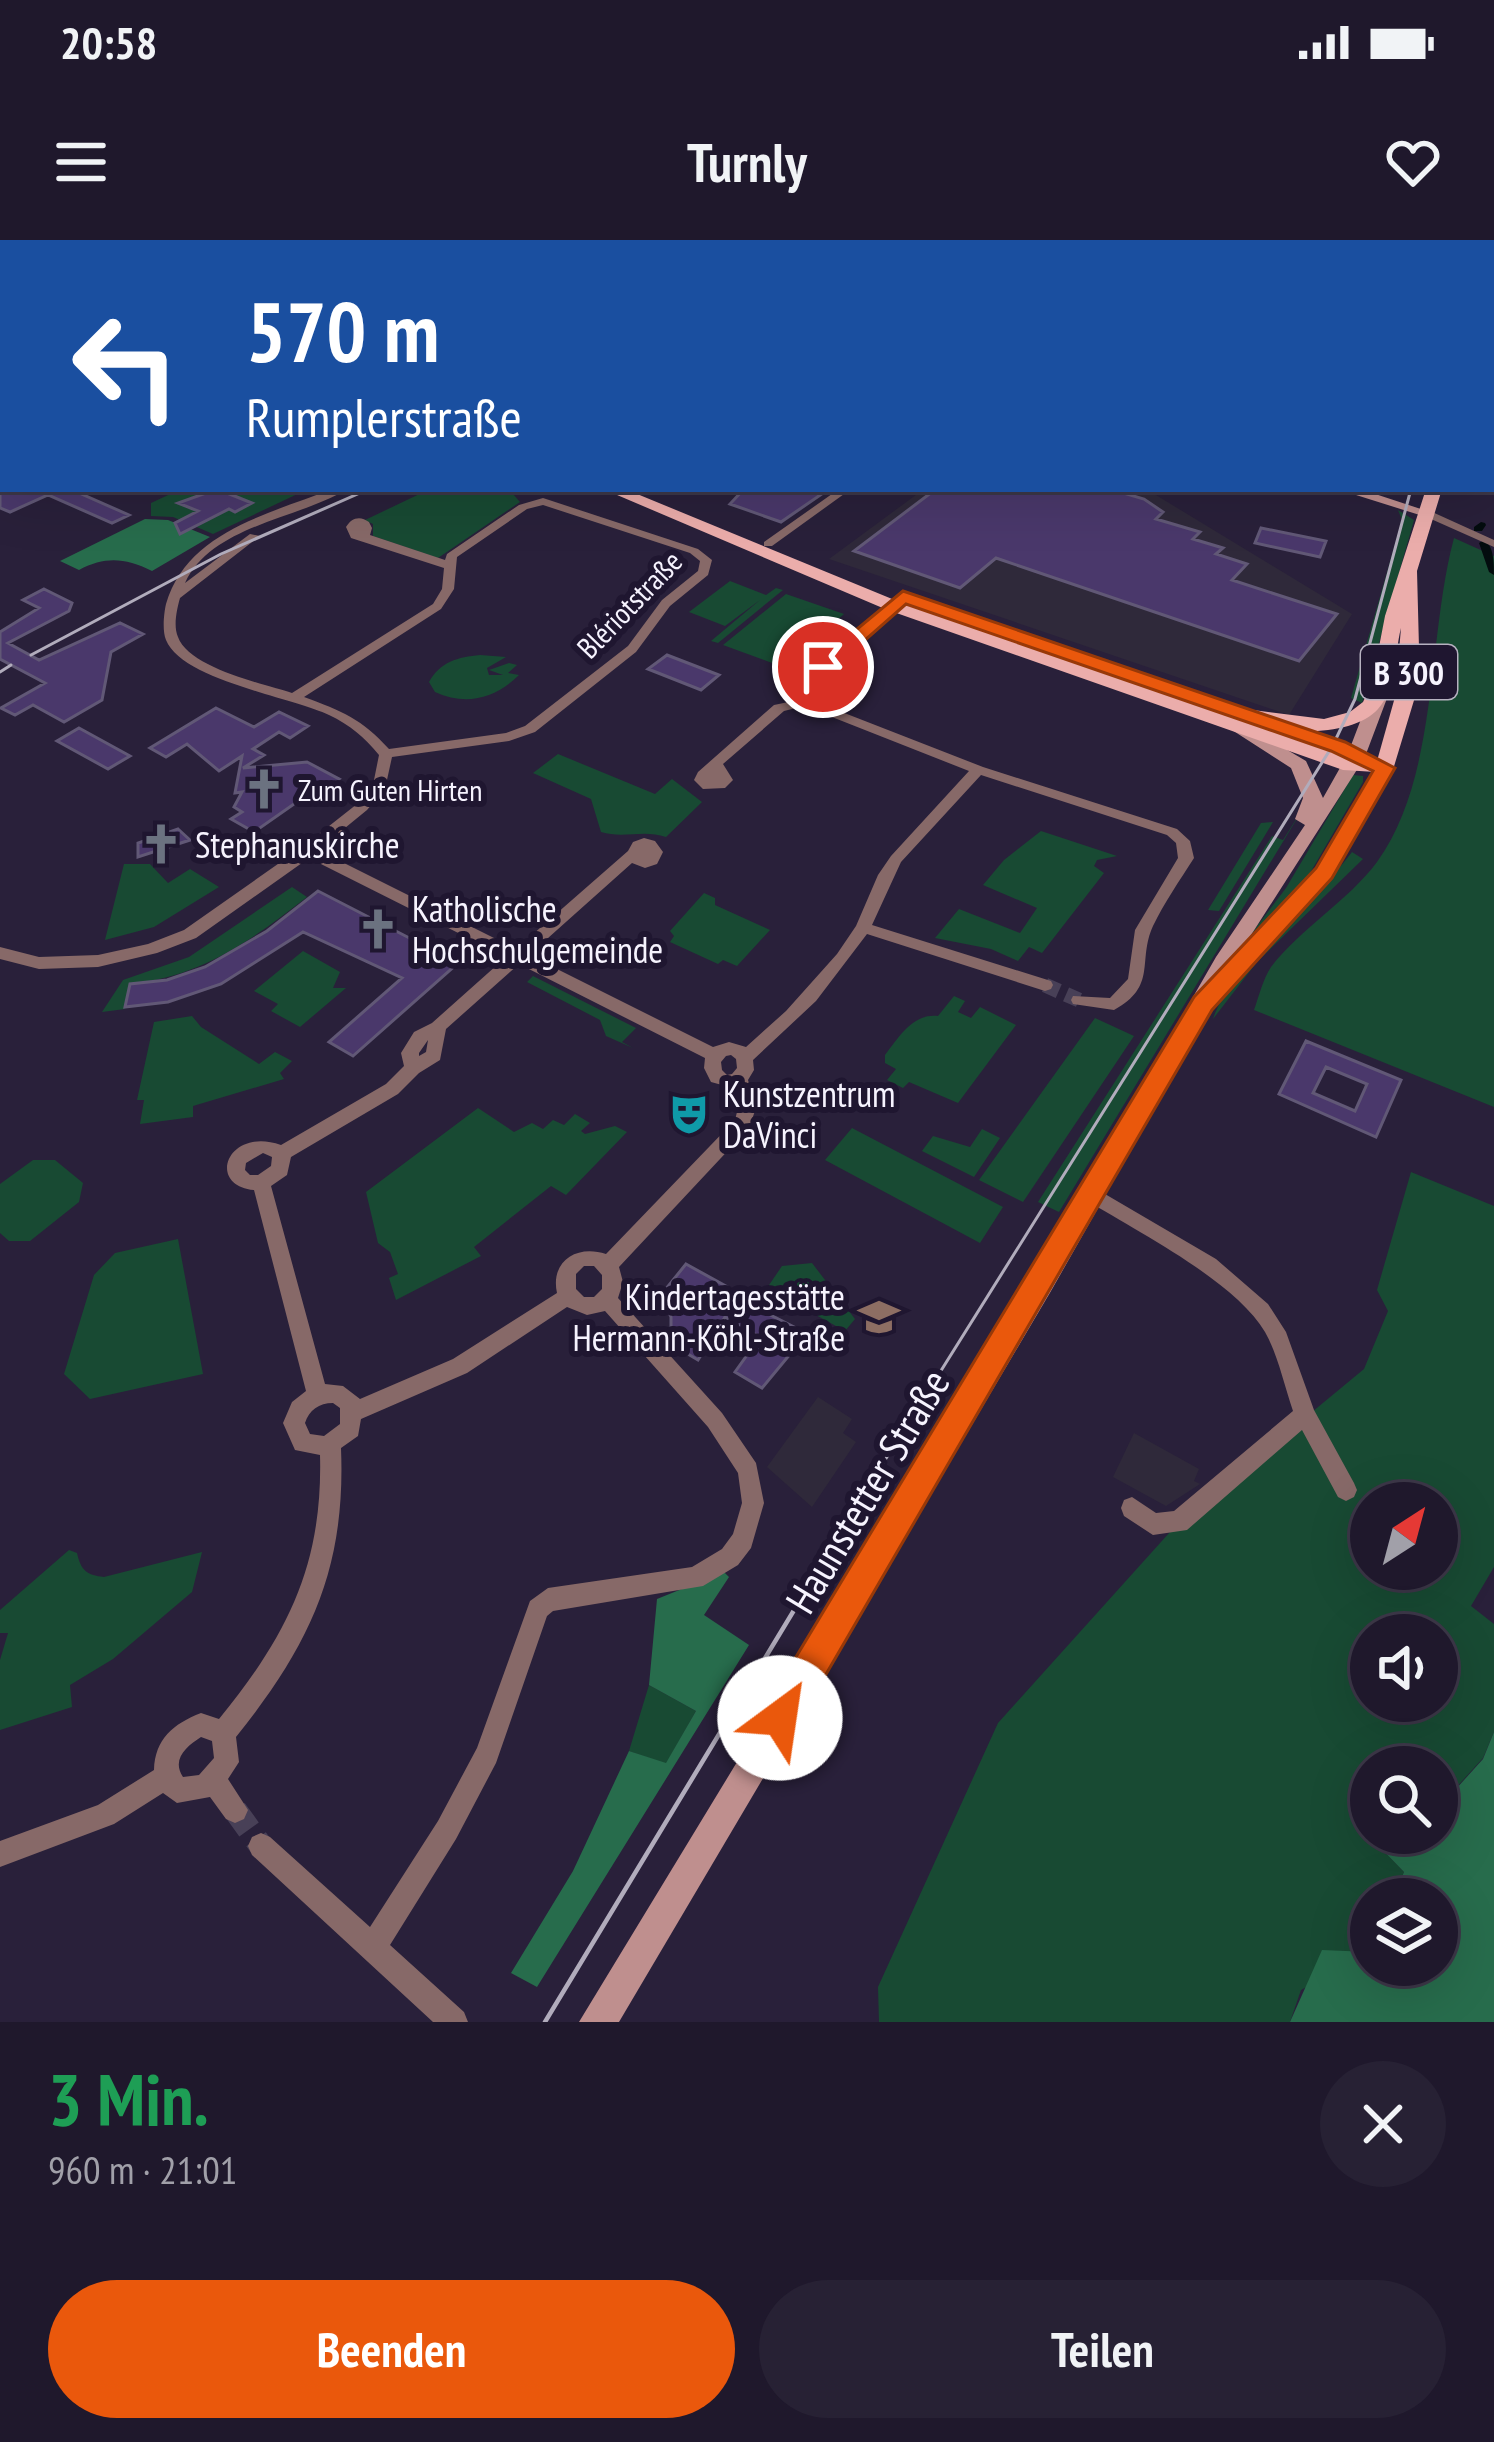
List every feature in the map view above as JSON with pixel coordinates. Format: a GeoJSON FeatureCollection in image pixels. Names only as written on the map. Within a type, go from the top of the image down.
{"type":"FeatureCollection","features":[{"type":"Feature","properties":{"kind":"main road","name":"B 300"},"geometry":{"type":"LineString","coordinates":[[619,492],[897,601],[1385,768]]}},
{"type":"Feature","properties":{"kind":"main road","name":"B 300"},"geometry":{"type":"LineString","coordinates":[[646,492],[897,601]]}},
{"type":"Feature","properties":{"kind":"main road"},"geometry":{"type":"LineString","coordinates":[[1354,492],[1426,513]]}},
{"type":"Feature","properties":{"kind":"main road","name":"Haunstetter Straße"},"geometry":{"type":"LineString","coordinates":[[598,2022],[1093,1196],[1205,1001],[1222,961],[1269,896],[1353,759],[1373,721],[1390,634],[1432,492]]}},
{"type":"Feature","properties":{"kind":"main road","name":"Haunstetter Straße"},"geometry":{"type":"LineString","coordinates":[[1205,1001],[1324,873],[1385,768],[1403,718],[1410,666],[1408,573]]}},
{"type":"Feature","properties":{"kind":"main road","name":"B 300"},"geometry":{"type":"LineString","coordinates":[[1230,716],[1327,724],[1359,713],[1379,693]]}},
{"type":"Feature","properties":{"kind":"main road"},"geometry":{"type":"LineString","coordinates":[[1230,716],[1281,750],[1306,775],[1313,798],[1292,854]]}},
{"type":"Feature","properties":{"kind":"street"},"geometry":{"type":"LineString","coordinates":[[0,953],[23,961],[68,964],[151,949],[190,934],[287,868],[362,807],[380,786],[386,754],[365,730],[297,695],[212,673],[183,657],[171,641],[168,625],[177,595],[285,513],[335,492]]}},
{"type":"Feature","properties":{"kind":"street"},"geometry":{"type":"LineString","coordinates":[[768,544],[842,492]]}},
{"type":"Feature","properties":{"kind":"street","name":"Blériotstraße"},"geometry":{"type":"LineString","coordinates":[[297,695],[437,606],[448,589],[448,565],[464,543],[523,507],[543,502],[694,551],[706,560],[704,572],[666,603],[632,649],[530,729],[508,737],[386,754]]}},
{"type":"Feature","properties":{"kind":"street"},"geometry":{"type":"LineString","coordinates":[[1426,513],[1494,544]]}},
{"type":"Feature","properties":{"kind":"street"},"geometry":{"type":"LineString","coordinates":[[363,536],[448,565]]}},
{"type":"Feature","properties":{"kind":"street"},"geometry":{"type":"LineString","coordinates":[[805,702],[801,691],[808,681],[897,601]]}},
{"type":"Feature","properties":{"kind":"street"},"geometry":{"type":"LineString","coordinates":[[716,764],[779,708],[805,702],[1089,809],[1165,828],[1183,841],[1184,867],[1143,930],[1132,988],[1114,1004],[1078,1000]]}},
{"type":"Feature","properties":{"kind":"street"},"geometry":{"type":"LineString","coordinates":[[745,1057],[781,1027],[864,928],[874,896],[895,860],[978,770]]}},
{"type":"Feature","properties":{"kind":"street"},"geometry":{"type":"LineString","coordinates":[[305,850],[715,1055]]}},
{"type":"Feature","properties":{"kind":"street"},"geometry":{"type":"LineString","coordinates":[[282,1153],[392,1089],[413,1068],[410,1053],[420,1036],[438,1027],[632,855]]}},
{"type":"Feature","properties":{"kind":"street"},"geometry":{"type":"LineString","coordinates":[[864,928],[1045,985]]}},
{"type":"Feature","properties":{"kind":"street"},"geometry":{"type":"LineString","coordinates":[[731,1051],[745,1057],[748,1068],[739,1078],[728,1080],[713,1074],[710,1062],[715,1055],[731,1051]]}},
{"type":"Feature","properties":{"kind":"street"},"geometry":{"type":"LineString","coordinates":[[608,1265],[743,1123],[747,1108],[739,1078]]}},
{"type":"Feature","properties":{"kind":"street"},"geometry":{"type":"LineString","coordinates":[[263,1146],[282,1153],[280,1170],[261,1183],[239,1178],[237,1161],[247,1151],[263,1146]]}},
{"type":"Feature","properties":{"kind":"street"},"geometry":{"type":"LineString","coordinates":[[261,1183],[316,1395]]}},
{"type":"Feature","properties":{"kind":"street"},"geometry":{"type":"LineString","coordinates":[[1093,1196],[1197,1257],[1245,1293],[1276,1333],[1305,1414],[1346,1490]]}},
{"type":"Feature","properties":{"kind":"street"},"geometry":{"type":"LineString","coordinates":[[593,1259],[608,1265],[615,1278],[606,1298],[581,1304],[567,1297],[562,1282],[569,1268],[593,1259]]}},
{"type":"Feature","properties":{"kind":"street"},"geometry":{"type":"LineString","coordinates":[[354,1412],[460,1366],[567,1297]]}},
{"type":"Feature","properties":{"kind":"street"},"geometry":{"type":"LineString","coordinates":[[374,1946],[447,1830],[487,1754],[538,1609],[548,1600],[695,1578],[730,1557],[743,1540],[753,1503],[748,1470],[716,1420],[606,1298]]}},
{"type":"Feature","properties":{"kind":"street"},"geometry":{"type":"LineString","coordinates":[[316,1395],[345,1397],[354,1412],[350,1429],[330,1445],[310,1446],[294,1431],[296,1414],[316,1395]]}},
{"type":"Feature","properties":{"kind":"street"},"geometry":{"type":"LineString","coordinates":[[1132,1508],[1154,1524],[1179,1522],[1305,1414]]}},
{"type":"Feature","properties":{"kind":"street"},"geometry":{"type":"LineString","coordinates":[[224,1733],[278,1666],[300,1628],[326,1537],[330,1445]]}},
{"type":"Feature","properties":{"kind":"street"},"geometry":{"type":"LineString","coordinates":[[210,1725],[224,1733],[229,1751],[214,1781],[186,1792],[166,1777],[166,1758],[183,1732],[210,1725]]}},
{"type":"Feature","properties":{"kind":"street"},"geometry":{"type":"LineString","coordinates":[[0,1854],[105,1815],[166,1777]]}},
{"type":"Feature","properties":{"kind":"street"},"geometry":{"type":"LineString","coordinates":[[214,1781],[235,1810]]}},
{"type":"Feature","properties":{"kind":"street"},"geometry":{"type":"LineString","coordinates":[[261,1846],[454,2022]]}},
{"type":"Feature","properties":{"kind":"shaded area"},"geometry":{"type":"Polygon","coordinates":[[[920,492],[1151,492],[1352,614],[1289,715],[829,559],[920,492]]]}},
{"type":"Feature","properties":{"kind":"shaded area"},"geometry":{"type":"Polygon","coordinates":[[[818,1397],[852,1419],[843,1433],[856,1442],[812,1507],[767,1467],[818,1397]]]}},
{"type":"Feature","properties":{"kind":"shaded area"},"geometry":{"type":"Polygon","coordinates":[[[1134,1433],[1199,1469],[1194,1481],[1200,1484],[1166,1506],[1113,1477],[1134,1433]]]}},
{"type":"Feature","properties":{"kind":"green space"},"geometry":{"type":"Polygon","coordinates":[[[175,492],[302,492],[213,534],[173,517],[151,516],[151,503],[175,492]]]}},
{"type":"Feature","properties":{"kind":"green space"},"geometry":{"type":"Polygon","coordinates":[[[424,492],[516,492],[520,502],[438,558],[373,536],[373,524],[365,520],[424,492]]]}},
{"type":"Feature","properties":{"kind":"green space"},"geometry":{"type":"Polygon","coordinates":[[[1398,510],[1414,520],[1362,703],[1351,698],[1402,520],[1398,510]]]}},
{"type":"Feature","properties":{"kind":"green space"},"geometry":{"type":"Polygon","coordinates":[[[145,519],[168,520],[210,537],[152,571],[115,560],[79,570],[60,561],[145,519]]]}},
{"type":"Feature","properties":{"kind":"green space"},"geometry":{"type":"Polygon","coordinates":[[[1454,538],[1494,556],[1494,1107],[1254,1010],[1271,967],[1365,876],[1397,827],[1421,748],[1454,538]]]}},
{"type":"Feature","properties":{"kind":"green space"},"geometry":{"type":"Polygon","coordinates":[[[730,581],[766,595],[776,588],[783,590],[718,643],[711,641],[760,600],[725,626],[689,612],[730,581]]]}},
{"type":"Feature","properties":{"kind":"green space"},"geometry":{"type":"Polygon","coordinates":[[[786,594],[844,614],[783,667],[723,645],[786,594]]]}},
{"type":"Feature","properties":{"kind":"green space"},"geometry":{"type":"Polygon","coordinates":[[[480,655],[506,657],[487,668],[489,675],[503,675],[489,670],[509,663],[517,665],[508,673],[519,675],[480,698],[458,699],[435,692],[429,682],[444,665],[480,655]]]}},
{"type":"Feature","properties":{"kind":"green space"},"geometry":{"type":"Polygon","coordinates":[[[558,754],[655,794],[672,779],[702,802],[666,837],[601,832],[591,799],[533,773],[558,754]]]}},
{"type":"Feature","properties":{"kind":"green space"},"geometry":{"type":"Polygon","coordinates":[[[1353,775],[1363,776],[1363,782],[1303,885],[1251,934],[1286,888],[1353,775]]]}},
{"type":"Feature","properties":{"kind":"green space"},"geometry":{"type":"Polygon","coordinates":[[[1307,802],[1059,1212],[1038,1202],[1272,836],[1283,840],[1307,802]]]}},
{"type":"Feature","properties":{"kind":"green space"},"geometry":{"type":"Polygon","coordinates":[[[1273,822],[1219,911],[1208,910],[1261,823],[1273,822]]]}},
{"type":"Feature","properties":{"kind":"green space"},"geometry":{"type":"Polygon","coordinates":[[[1041,831],[1117,856],[1097,860],[1094,866],[1104,873],[1042,953],[1029,947],[1018,961],[991,949],[935,938],[959,909],[1020,933],[1037,908],[983,885],[1004,860],[1041,831]]]}},
{"type":"Feature","properties":{"kind":"green space"},"geometry":{"type":"Polygon","coordinates":[[[1352,852],[1363,859],[1257,962],[1213,1019],[1255,954],[1352,852]]]}},
{"type":"Feature","properties":{"kind":"green space"},"geometry":{"type":"Polygon","coordinates":[[[124,864],[150,864],[168,883],[190,869],[219,887],[154,927],[105,940],[124,864]]]}},
{"type":"Feature","properties":{"kind":"green space"},"geometry":{"type":"Polygon","coordinates":[[[292,887],[307,897],[246,941],[181,973],[131,984],[125,1009],[102,1012],[123,980],[189,957],[292,887]]]}},
{"type":"Feature","properties":{"kind":"green space"},"geometry":{"type":"Polygon","coordinates":[[[704,893],[715,898],[715,905],[770,930],[737,966],[723,960],[718,964],[670,942],[674,936],[670,931],[704,893]]]}},
{"type":"Feature","properties":{"kind":"green space"},"geometry":{"type":"Polygon","coordinates":[[[303,951],[340,972],[333,988],[346,988],[300,1027],[271,1011],[278,1004],[254,991],[303,951]]]}},
{"type":"Feature","properties":{"kind":"green space"},"geometry":{"type":"Polygon","coordinates":[[[533,976],[636,1028],[622,1042],[633,1048],[606,1036],[600,1020],[527,982],[533,976]]]}},
{"type":"Feature","properties":{"kind":"green space"},"geometry":{"type":"Polygon","coordinates":[[[954,996],[965,1001],[958,1012],[971,1018],[980,1007],[1016,1025],[958,1103],[909,1082],[903,1088],[887,1080],[896,1069],[885,1063],[885,1055],[896,1041],[914,1022],[938,1016],[954,996]]]}},
{"type":"Feature","properties":{"kind":"green space"},"geometry":{"type":"Polygon","coordinates":[[[192,1016],[201,1027],[259,1064],[275,1052],[292,1061],[280,1073],[284,1079],[193,1106],[193,1117],[140,1124],[144,1100],[137,1100],[154,1022],[192,1016]]]}},
{"type":"Feature","properties":{"kind":"green space"},"geometry":{"type":"Polygon","coordinates":[[[1095,1018],[1134,1036],[1023,1202],[979,1180],[1095,1018]]]}},
{"type":"Feature","properties":{"kind":"green space"},"geometry":{"type":"Polygon","coordinates":[[[478,1108],[514,1132],[532,1123],[543,1129],[553,1120],[564,1125],[575,1114],[590,1123],[581,1131],[585,1134],[615,1126],[627,1132],[566,1195],[551,1186],[474,1247],[481,1256],[396,1300],[389,1278],[398,1274],[390,1252],[378,1243],[366,1192],[478,1108]]]}},
{"type":"Feature","properties":{"kind":"green space"},"geometry":{"type":"Polygon","coordinates":[[[852,1128],[1003,1207],[980,1243],[825,1160],[852,1128]]]}},
{"type":"Feature","properties":{"kind":"green space"},"geometry":{"type":"Polygon","coordinates":[[[982,1129],[1000,1138],[974,1177],[922,1151],[933,1136],[970,1147],[982,1129]]]}},
{"type":"Feature","properties":{"kind":"green space"},"geometry":{"type":"Polygon","coordinates":[[[33,1160],[55,1160],[83,1183],[79,1202],[30,1241],[9,1241],[0,1233],[0,1184],[33,1160]]]}},
{"type":"Feature","properties":{"kind":"green space"},"geometry":{"type":"Polygon","coordinates":[[[1411,1172],[1494,1206],[1494,1567],[1471,1606],[1494,1624],[1494,1732],[1483,1758],[1458,1786],[1458,1746],[1350,1746],[1350,1854],[1387,1854],[1404,1872],[1402,1878],[1350,1878],[1350,1963],[1301,1990],[1290,2022],[879,2022],[878,1987],[998,1723],[1179,1522],[1364,1369],[1388,1311],[1377,1290],[1411,1172]]]}},
{"type":"Feature","properties":{"kind":"green space"},"geometry":{"type":"Polygon","coordinates":[[[178,1239],[203,1374],[90,1399],[64,1374],[94,1275],[115,1253],[178,1239]]]}},
{"type":"Feature","properties":{"kind":"green space"},"geometry":{"type":"Polygon","coordinates":[[[812,1263],[855,1319],[845,1331],[767,1288],[782,1266],[812,1263]]]}},
{"type":"Feature","properties":{"kind":"green space"},"geometry":{"type":"Polygon","coordinates":[[[69,1550],[77,1553],[86,1571],[104,1577],[202,1552],[192,1592],[113,1659],[70,1685],[72,1707],[0,1730],[0,1660],[8,1633],[0,1633],[0,1610],[69,1550]]]}},
{"type":"Feature","properties":{"kind":"green space"},"geometry":{"type":"Polygon","coordinates":[[[724,1572],[729,1577],[704,1615],[749,1645],[537,1987],[511,1973],[573,1871],[629,1751],[666,1763],[696,1711],[649,1685],[657,1599],[724,1572]]]}},
{"type":"Feature","properties":{"kind":"green space"},"geometry":{"type":"Polygon","coordinates":[[[649,1685],[696,1711],[666,1764],[629,1751],[649,1685]]]}},
{"type":"Feature","properties":{"kind":"green space"},"geometry":{"type":"Polygon","coordinates":[[[1494,1732],[1494,2022],[1290,2022],[1322,1950],[1350,1951],[1350,1986],[1458,1986],[1458,1878],[1402,1878],[1404,1872],[1387,1854],[1458,1854],[1458,1787],[1483,1759],[1494,1732]]]}},
{"type":"Feature","properties":{"kind":"building"},"geometry":{"type":"Polygon","coordinates":[[[0,492],[77,492],[129,515],[112,523],[48,495],[10,512],[0,508],[0,492]]]}},
{"type":"Feature","properties":{"kind":"building"},"geometry":{"type":"Polygon","coordinates":[[[209,492],[224,492],[252,503],[180,534],[175,523],[198,511],[178,503],[209,492]]]}},
{"type":"Feature","properties":{"kind":"building"},"geometry":{"type":"Polygon","coordinates":[[[741,492],[825,492],[781,522],[730,504],[741,492]]]}},
{"type":"Feature","properties":{"kind":"building"},"geometry":{"type":"Polygon","coordinates":[[[932,492],[1120,492],[1144,499],[1163,512],[1156,519],[1200,532],[1193,539],[1223,548],[1216,554],[1247,564],[1232,580],[1337,614],[1299,661],[996,558],[960,588],[854,551],[932,492]]]}},
{"type":"Feature","properties":{"kind":"building"},"geometry":{"type":"Polygon","coordinates":[[[1261,528],[1326,541],[1320,557],[1255,543],[1261,528]]]}},
{"type":"Feature","properties":{"kind":"building"},"geometry":{"type":"Polygon","coordinates":[[[44,589],[72,603],[69,611],[8,643],[39,660],[120,623],[143,634],[111,652],[102,700],[64,722],[33,705],[15,715],[1,708],[45,683],[0,659],[0,632],[39,608],[23,600],[44,589]]]}},
{"type":"Feature","properties":{"kind":"building"},"geometry":{"type":"Polygon","coordinates":[[[667,655],[719,675],[701,690],[648,669],[667,655]]]}},
{"type":"Feature","properties":{"kind":"building"},"geometry":{"type":"Polygon","coordinates":[[[216,708],[254,727],[279,712],[308,726],[290,738],[279,732],[253,749],[264,755],[243,768],[307,762],[339,779],[319,792],[314,790],[254,832],[231,819],[242,812],[234,807],[242,792],[235,793],[242,756],[219,771],[187,744],[166,757],[150,748],[216,708]]]}},
{"type":"Feature","properties":{"kind":"building"},"geometry":{"type":"Polygon","coordinates":[[[79,728],[130,756],[108,769],[57,741],[79,728]]]}},
{"type":"Feature","properties":{"kind":"building","name":"Stephanuskirche"},"geometry":{"type":"Polygon","coordinates":[[[178,829],[190,840],[138,857],[138,843],[178,829]]]}},
{"type":"Feature","properties":{"kind":"building"},"geometry":{"type":"Polygon","coordinates":[[[318,891],[458,963],[353,1056],[329,1042],[402,978],[303,932],[221,984],[168,1002],[125,1007],[130,984],[167,980],[205,967],[267,931],[318,891]]]}},
{"type":"Feature","properties":{"kind":"building"},"geometry":{"type":"Polygon","coordinates":[[[1306,1041],[1401,1080],[1376,1137],[1279,1094],[1306,1041]],[[1326,1067],[1313,1093],[1355,1111],[1367,1084],[1326,1067]]]}},
{"type":"Feature","properties":{"kind":"building"},"geometry":{"type":"Polygon","coordinates":[[[686,1264],[731,1289],[731,1295],[798,1329],[784,1348],[791,1353],[762,1388],[735,1372],[760,1337],[725,1317],[698,1360],[666,1341],[671,1317],[661,1295],[686,1264]]]}},
{"type":"Feature","properties":{"kind":"waterway"},"geometry":{"type":"LineString","coordinates":[[1478,529],[1481,525]]}},
{"type":"Feature","properties":{"kind":"waterway"},"geometry":{"type":"LineString","coordinates":[[1484,543],[1494,572]]}},
{"type":"Feature","properties":{"kind":"tunnel"},"geometry":{"type":"LineString","coordinates":[[1045,985],[1079,1000]]}},
{"type":"Feature","properties":{"kind":"tunnel"},"geometry":{"type":"LineString","coordinates":[[235,1810],[261,1846]]}},
{"type":"Feature","properties":{"kind":"tram line"},"geometry":{"type":"LineString","coordinates":[[31,655],[221,554],[362,492]]}},
{"type":"Feature","properties":{"kind":"tram line"},"geometry":{"type":"LineString","coordinates":[[875,1476],[1333,745],[1355,699],[1410,492]]}},
{"type":"Feature","properties":{"kind":"tram line"},"geometry":{"type":"LineString","coordinates":[[0,672],[11,665]]}},
{"type":"Feature","properties":{"kind":"tram line"},"geometry":{"type":"LineString","coordinates":[[545,2022],[877,1473]]}},
{"type":"Feature","properties":{"kind":"place","name":"Zum Guten Hirten"},"geometry":{"type":"Point","coordinates":[264,789]}},
{"type":"Feature","properties":{"kind":"place","name":"Stephanuskirche"},"geometry":{"type":"Point","coordinates":[161,844]}},
{"type":"Feature","properties":{"kind":"place","name":"Katholische Hochschulgemeinde"},"geometry":{"type":"Point","coordinates":[378,929]}},
{"type":"Feature","properties":{"kind":"place","name":"Kunstzentrum DaVinci"},"geometry":{"type":"Point","coordinates":[689,1114]}},
{"type":"Feature","properties":{"kind":"place","name":"Kindertagesstätte Hermann-Köhl-Straße"},"geometry":{"type":"Point","coordinates":[879,1317]}},
{"type":"Feature","properties":{"kind":"route"},"geometry":{"type":"LineString","coordinates":[[780,1718],[1042,1283],[1203,1004],[1324,873],[1385,768],[1338,746],[903,596],[823,667]]}}]}
